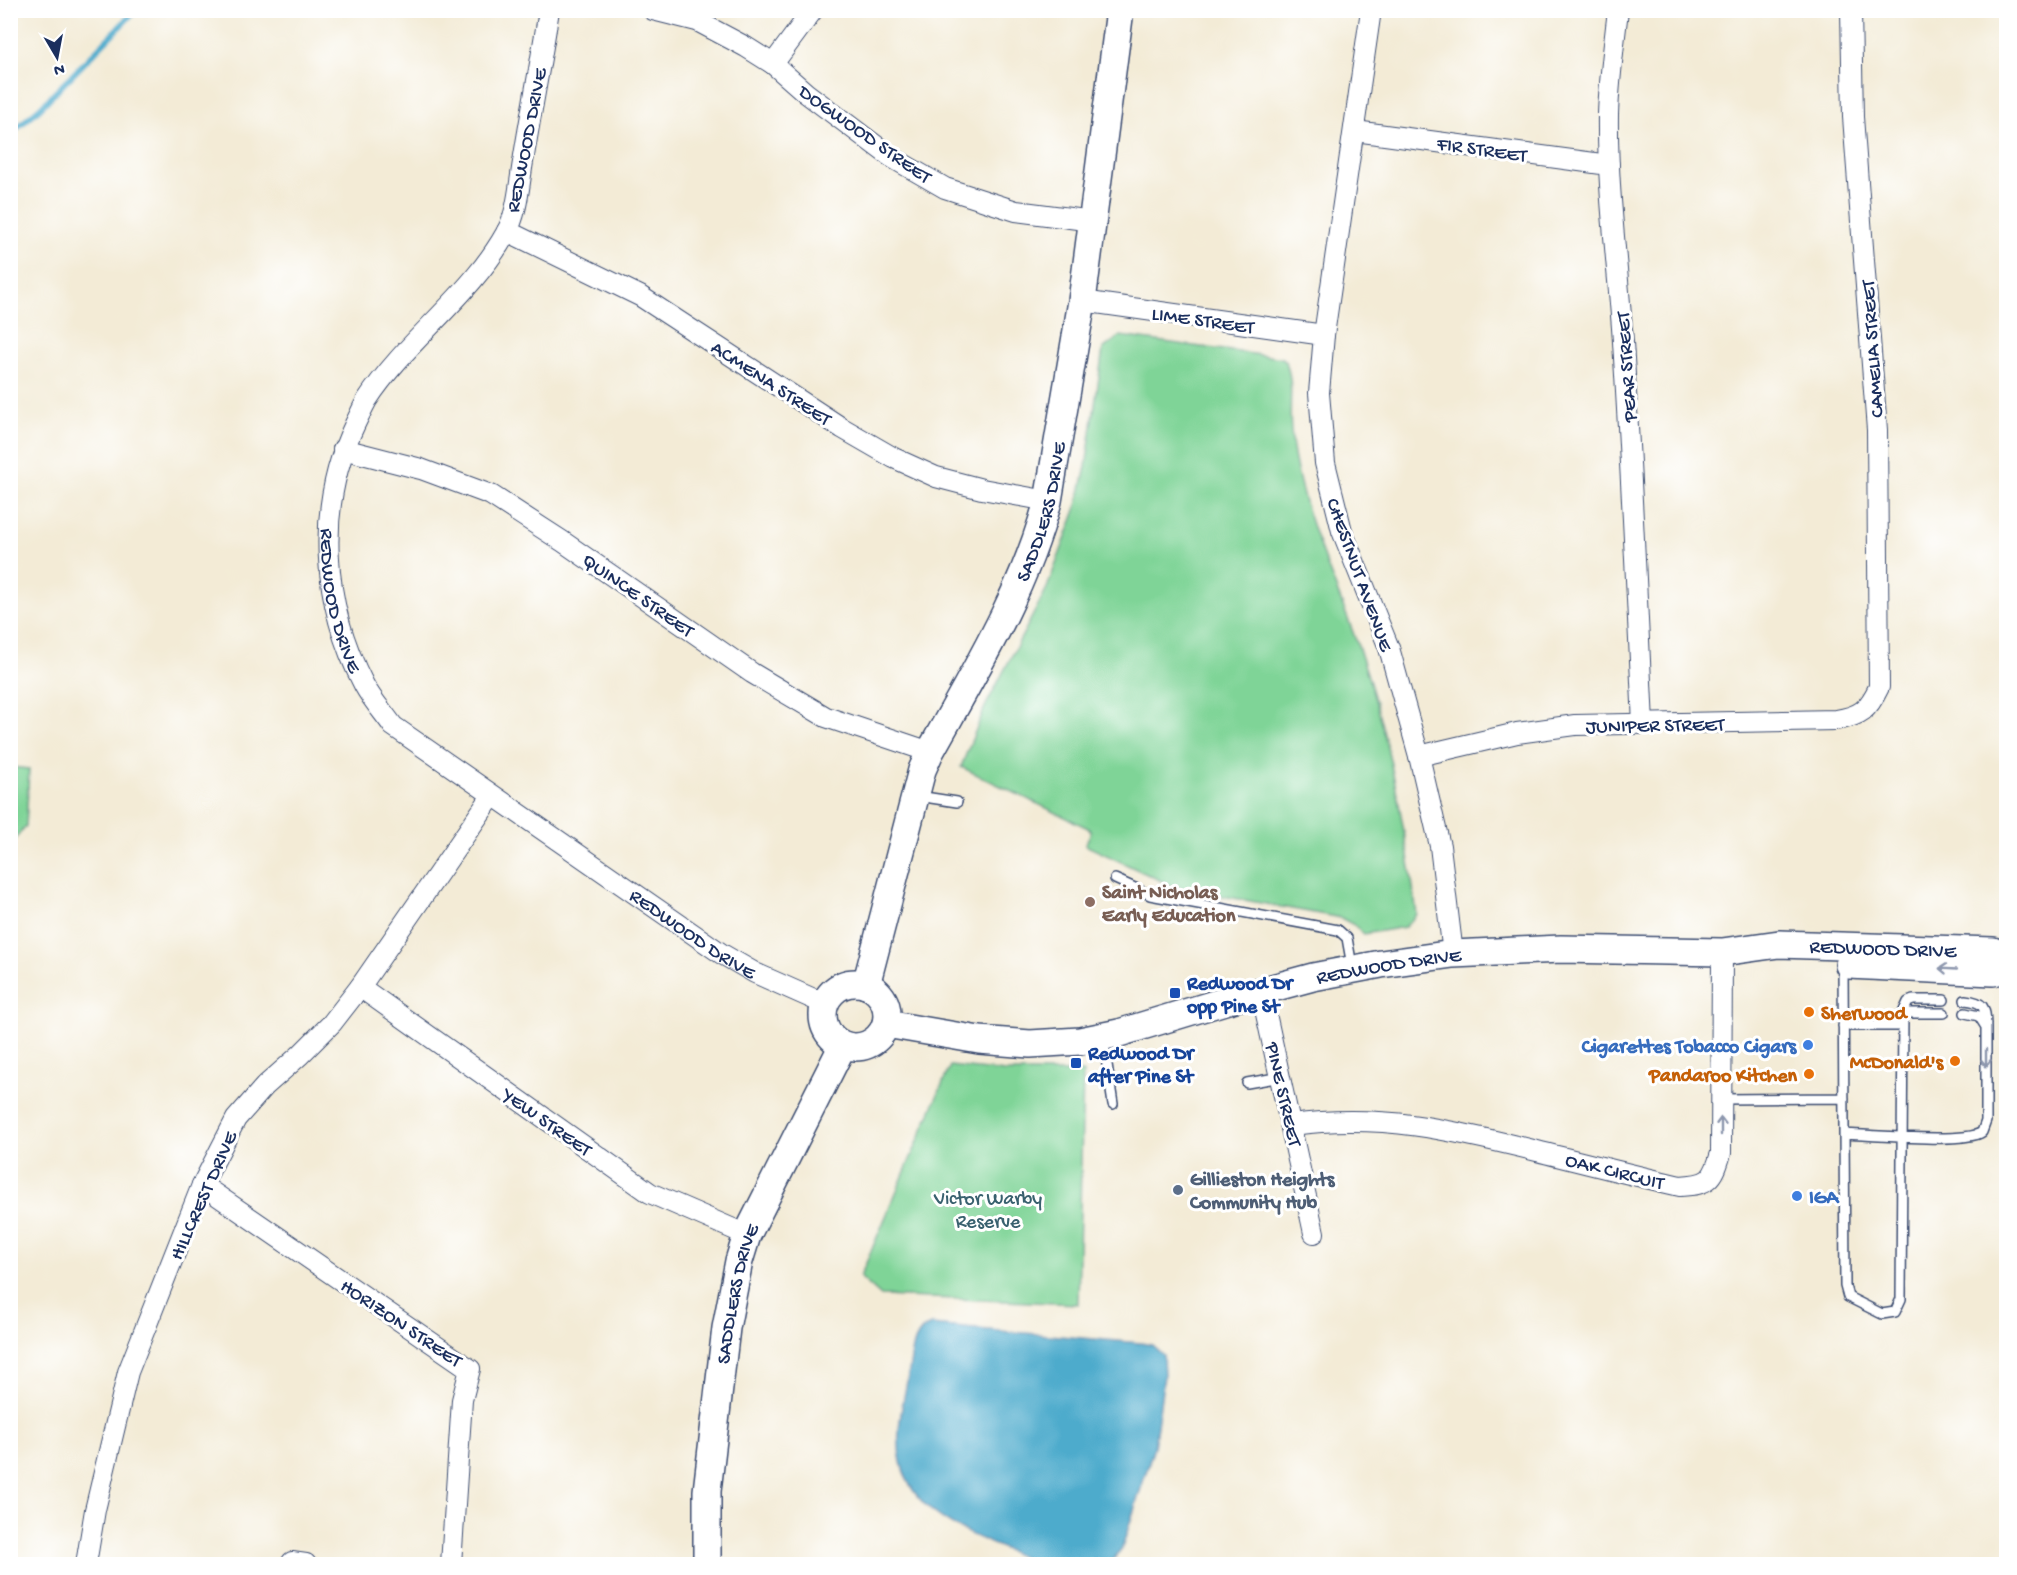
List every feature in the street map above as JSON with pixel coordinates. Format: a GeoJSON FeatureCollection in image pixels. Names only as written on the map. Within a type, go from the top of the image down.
{"type":"FeatureCollection","features":[{"type":"Feature","properties":{"kind":"street","name":"REDWOOD DRIVE"},"geometry":{"type":"LineString","coordinates":[[549,10],[517,197],[507,231],[484,267],[395,365],[367,400],[343,449],[332,491],[327,536],[330,582],[342,635],[365,687],[393,726],[722,954],[755,973],[825,1004]]}},
{"type":"Feature","properties":{"kind":"street","name":"DOGWOOD STREET"},"geometry":{"type":"LineString","coordinates":[[653,10],[697,21],[772,64],[806,93],[891,157],[945,188],[1016,211],[1093,221]]}},
{"type":"Feature","properties":{"kind":"street"},"geometry":{"type":"LineString","coordinates":[[772,64],[813,10]]}},
{"type":"Feature","properties":{"kind":"street","name":"SADDLERS DRIVE"},"geometry":{"type":"LineString","coordinates":[[866,985],[916,796],[930,752],[1002,623],[1041,530],[1082,301],[1120,10]]}},
{"type":"Feature","properties":{"kind":"street","name":"CHESTNUT AVENUE"},"geometry":{"type":"LineString","coordinates":[[1371,10],[1324,335],[1319,393],[1325,463],[1342,531],[1389,648],[1419,756],[1440,846],[1453,954]]}},
{"type":"Feature","properties":{"kind":"street","name":"PEAR STREET"},"geometry":{"type":"LineString","coordinates":[[1618,10],[1609,104],[1609,165],[1620,291],[1630,454],[1643,724]]}},
{"type":"Feature","properties":{"kind":"street","name":"CAMELIA STREET"},"geometry":{"type":"LineString","coordinates":[[1851,10],[1853,117],[1877,430],[1879,687]]}},
{"type":"Feature","properties":{"kind":"street","name":"FIR STREET"},"geometry":{"type":"LineString","coordinates":[[1354,131],[1609,165]]}},
{"type":"Feature","properties":{"kind":"street","name":"ACMENA STREET"},"geometry":{"type":"LineString","coordinates":[[507,231],[640,296],[842,428],[894,458],[948,480],[982,489],[1048,501]]}},
{"type":"Feature","properties":{"kind":"street","name":"LIME STREET"},"geometry":{"type":"LineString","coordinates":[[1082,301],[1324,335]]}},
{"type":"Feature","properties":{"kind":"street","name":"QUINCE STREET"},"geometry":{"type":"LineString","coordinates":[[343,449],[421,469],[491,495],[562,541],[752,673],[826,717],[930,752]]}},
{"type":"Feature","properties":{"kind":"street","name":"JUNIPER STREET"},"geometry":{"type":"LineString","coordinates":[[1419,756],[1517,733],[1575,725],[1845,719],[1854,717],[1870,705],[1879,687]]}},
{"type":"Feature","properties":{"kind":"street","name":"HILLCREST DRIVE"},"geometry":{"type":"LineString","coordinates":[[86,1564],[95,1510],[128,1372],[202,1185],[236,1119],[265,1086],[332,1023],[360,987],[492,796]]}},
{"type":"Feature","properties":{"kind":"street","name":"REDWOOD DRIVE"},"geometry":{"type":"LineString","coordinates":[[886,1024],[979,1040],[1020,1043],[1080,1041],[1119,1033],[1261,991],[1353,969],[1453,954],[1561,950],[1722,952],[1779,944],[1993,951],[2007,956]]}},
{"type":"Feature","properties":{"kind":"street","name":"REDWOOD DRIVE"},"geometry":{"type":"LineString","coordinates":[[1722,952],[1775,961],[1993,972],[2007,969]]}},
{"type":"Feature","properties":{"kind":"street","name":"OAK CIRCUIT"},"geometry":{"type":"LineString","coordinates":[[1292,1125],[1354,1120],[1422,1126],[1462,1133],[1680,1186],[1702,1185],[1716,1173],[1721,1153],[1722,952]]}},
{"type":"Feature","properties":{"kind":"street"},"geometry":{"type":"LineString","coordinates":[[866,985],[879,994],[884,1001],[886,1024],[878,1037],[866,1045],[851,1047],[843,1045],[836,1041],[826,1028],[825,1004],[829,997],[842,986],[866,985]]}},
{"type":"Feature","properties":{"kind":"street","name":"YEW STREET"},"geometry":{"type":"LineString","coordinates":[[360,987],[650,1193],[747,1235]]}},
{"type":"Feature","properties":{"kind":"street","name":"PINE STREET"},"geometry":{"type":"LineString","coordinates":[[1261,991],[1314,1233]]}},
{"type":"Feature","properties":{"kind":"street","name":"SADDLERS DRIVE"},"geometry":{"type":"LineString","coordinates":[[707,1564],[707,1491],[726,1328],[739,1261],[747,1235],[843,1045]]}},
{"type":"Feature","properties":{"kind":"street","name":"HORIZON STREET"},"geometry":{"type":"LineString","coordinates":[[202,1185],[470,1369],[462,1400],[451,1564]]}},
{"type":"Feature","properties":{"kind":"lane"},"geometry":{"type":"LineString","coordinates":[[916,796],[957,802]]}},
{"type":"Feature","properties":{"kind":"lane"},"geometry":{"type":"LineString","coordinates":[[1115,879],[1150,895],[1338,930],[1347,938],[1353,969]]}},
{"type":"Feature","properties":{"kind":"lane"},"geometry":{"type":"LineString","coordinates":[[1842,964],[1845,1286],[1848,1297],[1882,1314],[1895,1312],[1902,1299],[1903,1013],[1908,1002],[1913,1000],[1944,1000]]}},
{"type":"Feature","properties":{"kind":"lane"},"geometry":{"type":"LineString","coordinates":[[1844,1134],[1972,1137],[1982,1132],[1986,1121],[1986,1011],[1977,1001],[1965,1000]]}},
{"type":"Feature","properties":{"kind":"lane"},"geometry":{"type":"LineString","coordinates":[[1903,1013],[1944,1013]]}},
{"type":"Feature","properties":{"kind":"lane"},"geometry":{"type":"LineString","coordinates":[[1965,1013],[1979,1016],[1986,1027]]}},
{"type":"Feature","properties":{"kind":"lane"},"geometry":{"type":"LineString","coordinates":[[1843,1026],[1902,1026]]}},
{"type":"Feature","properties":{"kind":"lane"},"geometry":{"type":"LineString","coordinates":[[1102,1037],[1113,1104]]}},
{"type":"Feature","properties":{"kind":"lane"},"geometry":{"type":"LineString","coordinates":[[1247,1083],[1281,1077]]}},
{"type":"Feature","properties":{"kind":"lane"},"geometry":{"type":"LineString","coordinates":[[1722,1099],[1844,1098]]}},
{"type":"Feature","properties":{"kind":"green space"},"geometry":{"type":"Polygon","coordinates":[[[1120,336],[1283,358],[1287,366],[1290,383],[1292,443],[1301,487],[1313,528],[1370,681],[1394,780],[1417,914],[1405,927],[1364,934],[1341,918],[1174,887],[1085,845],[1091,832],[1088,828],[961,767],[985,707],[1047,588],[1076,510],[1086,467],[1103,349],[1120,336]]]}},
{"type":"Feature","properties":{"kind":"green space"},"geometry":{"type":"Polygon","coordinates":[[[11,767],[29,769],[26,826],[11,844],[11,767]]]}},
{"type":"Feature","properties":{"kind":"green space","name":"Victor Warby Reserve"},"geometry":{"type":"Polygon","coordinates":[[[950,1066],[1005,1072],[1083,1072],[1078,1304],[881,1296],[860,1277],[950,1066]]]}},
{"type":"Feature","properties":{"kind":"water"},"geometry":{"type":"Polygon","coordinates":[[[931,1325],[1141,1343],[1152,1345],[1163,1355],[1164,1376],[1154,1447],[1122,1548],[1110,1564],[1058,1566],[1033,1562],[956,1527],[927,1507],[916,1494],[901,1462],[899,1428],[914,1344],[920,1332],[931,1325]]]}},
{"type":"Feature","properties":{"kind":"waterway"},"geometry":{"type":"LineString","coordinates":[[10,134],[40,108],[136,10]]}},
{"type":"Feature","properties":{"kind":"place","name":"Saint Nicholas Early Education"},"geometry":{"type":"Point","coordinates":[1090,902]}},
{"type":"Feature","properties":{"kind":"place","name":"Redwood Dr opp Pine St"},"geometry":{"type":"Point","coordinates":[1175,993]}},
{"type":"Feature","properties":{"kind":"place","name":"Sherwood"},"geometry":{"type":"Point","coordinates":[1809,1012]}},
{"type":"Feature","properties":{"kind":"place","name":"Cigarettes Tobacco Cigars"},"geometry":{"type":"Point","coordinates":[1808,1045]}},
{"type":"Feature","properties":{"kind":"place","name":"McDonald's"},"geometry":{"type":"Point","coordinates":[1955,1061]}},
{"type":"Feature","properties":{"kind":"place","name":"Redwood Dr after Pine St"},"geometry":{"type":"Point","coordinates":[1076,1063]}},
{"type":"Feature","properties":{"kind":"place","name":"Pandaroo Kitchen"},"geometry":{"type":"Point","coordinates":[1809,1074]}},
{"type":"Feature","properties":{"kind":"place","name":"Gillieston Heights Community Hub"},"geometry":{"type":"Point","coordinates":[1178,1190]}},
{"type":"Feature","properties":{"kind":"place","name":"IGA"},"geometry":{"type":"Point","coordinates":[1797,1196]}}]}
